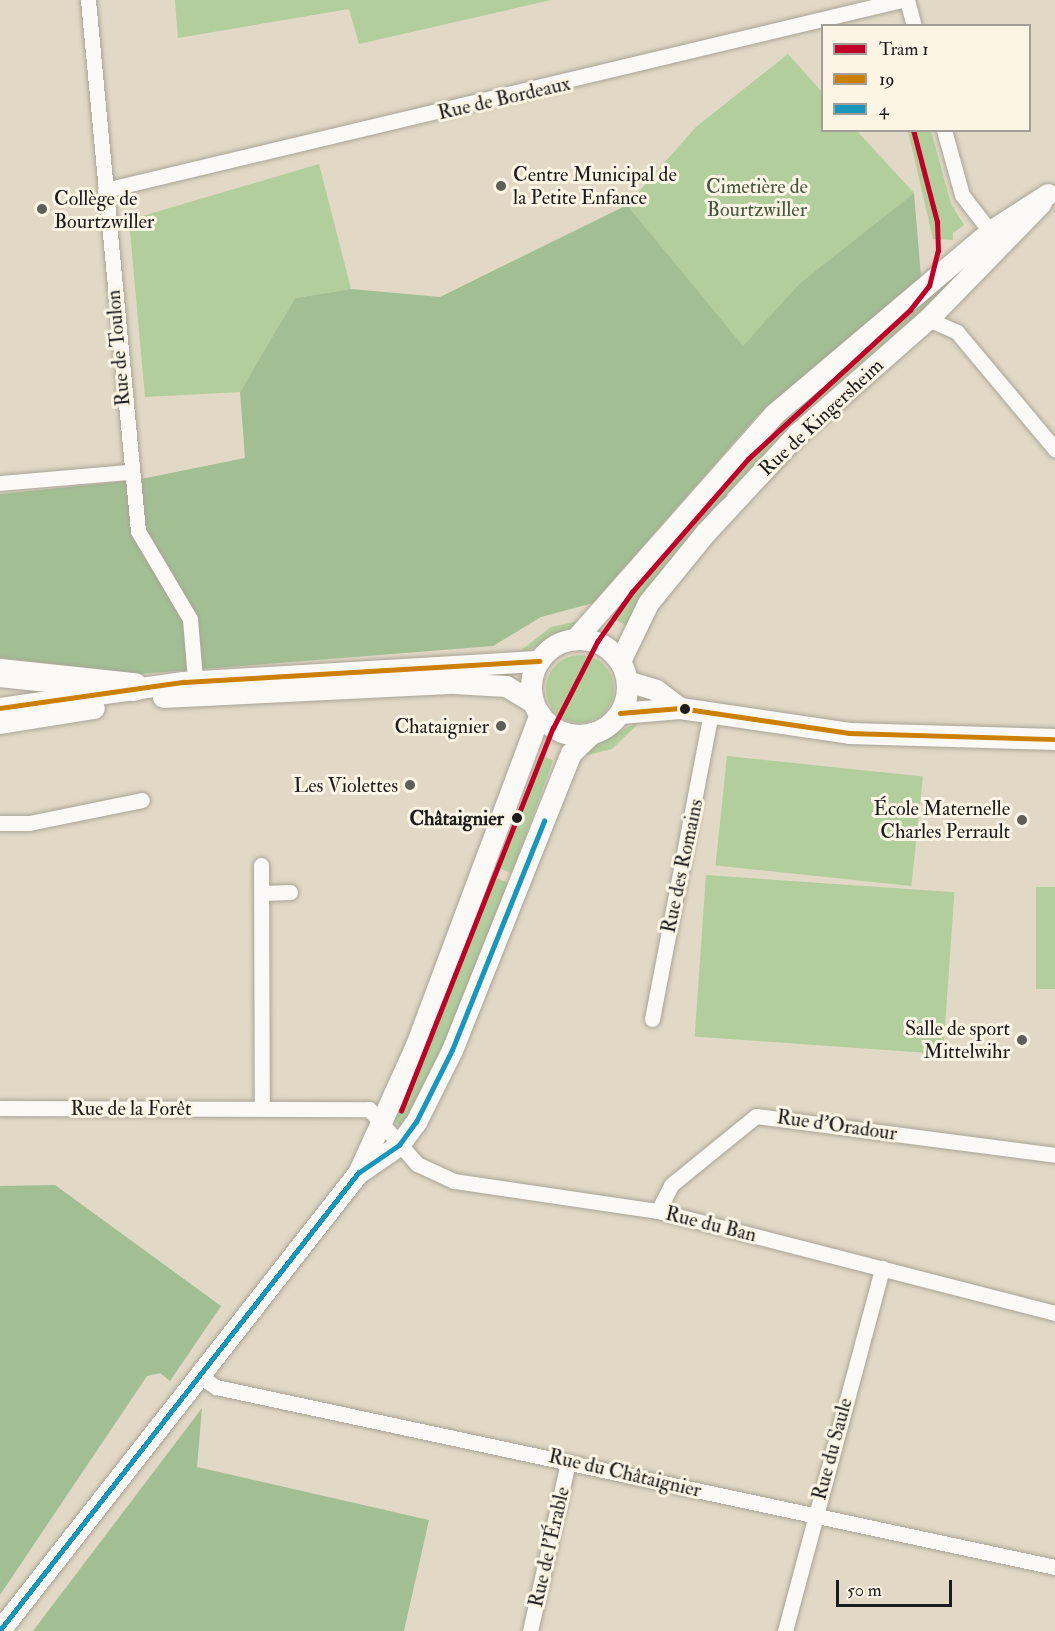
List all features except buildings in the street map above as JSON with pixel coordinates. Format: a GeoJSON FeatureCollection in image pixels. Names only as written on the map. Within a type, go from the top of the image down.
{"type":"FeatureCollection","features":[{"type":"Feature","properties":{"kind":"highway"},"geometry":{"type":"LineString","coordinates":[[0,673],[134,687]]}},
{"type":"Feature","properties":{"kind":"main road","name":"Rue de Kingersheim"},"geometry":{"type":"LineString","coordinates":[[575,639],[774,414],[996,239],[1052,191]]}},
{"type":"Feature","properties":{"kind":"main road","name":"Rue de Kingersheim"},"geometry":{"type":"LineString","coordinates":[[620,661],[648,603],[706,532],[797,434],[928,319],[996,239]]}},
{"type":"Feature","properties":{"kind":"main road"},"geometry":{"type":"LineString","coordinates":[[358,1173],[363,1153],[384,1122],[536,708],[533,674],[539,661],[561,643],[575,639],[597,642],[620,661],[627,681],[620,713]]}},
{"type":"Feature","properties":{"kind":"main road"},"geometry":{"type":"LineString","coordinates":[[0,723],[196,688],[539,661]]}},
{"type":"Feature","properties":{"kind":"main road"},"geometry":{"type":"LineString","coordinates":[[627,681],[656,690],[680,708]]}},
{"type":"Feature","properties":{"kind":"main road"},"geometry":{"type":"LineString","coordinates":[[0,708],[134,687],[454,683],[506,686],[536,708],[561,731],[592,734]]}},
{"type":"Feature","properties":{"kind":"main road"},"geometry":{"type":"LineString","coordinates":[[0,1630],[358,1173],[399,1145],[452,1050],[571,753],[592,734],[620,713],[680,708],[849,733],[1055,739]]}},
{"type":"Feature","properties":{"kind":"street","name":"Rue de Toulon"},"geometry":{"type":"LineString","coordinates":[[88,0],[129,472],[148,555],[189,619],[196,688]]}},
{"type":"Feature","properties":{"kind":"street","name":"Rue de Bordeaux"},"geometry":{"type":"LineString","coordinates":[[105,190],[902,0]]}},
{"type":"Feature","properties":{"kind":"street"},"geometry":{"type":"LineString","coordinates":[[908,0],[914,24]]}},
{"type":"Feature","properties":{"kind":"street"},"geometry":{"type":"LineString","coordinates":[[945,132],[962,195],[996,239]]}},
{"type":"Feature","properties":{"kind":"street"},"geometry":{"type":"LineString","coordinates":[[928,319],[957,332],[1053,441]]}},
{"type":"Feature","properties":{"kind":"street"},"geometry":{"type":"LineString","coordinates":[[0,483],[129,472]]}},
{"type":"Feature","properties":{"kind":"street","name":"Rue des Romains"},"geometry":{"type":"LineString","coordinates":[[652,1019],[711,713]]}},
{"type":"Feature","properties":{"kind":"street"},"geometry":{"type":"LineString","coordinates":[[0,823],[29,823],[142,800]]}},
{"type":"Feature","properties":{"kind":"street"},"geometry":{"type":"LineString","coordinates":[[261,865],[262,1108]]}},
{"type":"Feature","properties":{"kind":"street"},"geometry":{"type":"LineString","coordinates":[[262,893],[290,892]]}},
{"type":"Feature","properties":{"kind":"street","name":"Rue de la Forêt"},"geometry":{"type":"LineString","coordinates":[[0,1108],[357,1108],[369,1109],[384,1122]]}},
{"type":"Feature","properties":{"kind":"street","name":"Rue d'Oradour"},"geometry":{"type":"LineString","coordinates":[[658,1211],[671,1185],[763,1115],[1055,1155]]}},
{"type":"Feature","properties":{"kind":"street","name":"Rue du Ban"},"geometry":{"type":"LineString","coordinates":[[384,1122],[399,1145],[430,1173],[454,1181],[658,1211],[1055,1313]]}},
{"type":"Feature","properties":{"kind":"street","name":"Rue du Saule"},"geometry":{"type":"LineString","coordinates":[[785,1631],[882,1268]]}},
{"type":"Feature","properties":{"kind":"street","name":"Rue du Châtaignier"},"geometry":{"type":"LineString","coordinates":[[198,1375],[216,1387],[1055,1567]]}},
{"type":"Feature","properties":{"kind":"street","name":"Rue de l'Érable"},"geometry":{"type":"LineString","coordinates":[[530,1631],[568,1463]]}},
{"type":"Feature","properties":{"kind":"green space"},"geometry":{"type":"Polygon","coordinates":[[[175,0],[551,0],[359,44],[349,9],[178,38],[175,0]]]}},
{"type":"Feature","properties":{"kind":"green space","name":"Cimetière de Bourtzwiller"},"geometry":{"type":"Polygon","coordinates":[[[788,54],[821,91],[821,132],[858,132],[914,193],[800,283],[743,347],[627,205],[696,127],[788,54]]]}},
{"type":"Feature","properties":{"kind":"green space"},"geometry":{"type":"Polygon","coordinates":[[[908,132],[931,132],[951,204],[964,225],[953,233],[953,240],[933,239],[908,132]]]}},
{"type":"Feature","properties":{"kind":"green space"},"geometry":{"type":"Polygon","coordinates":[[[319,164],[351,289],[295,298],[240,392],[145,397],[129,220],[319,164]]]}},
{"type":"Feature","properties":{"kind":"green space"},"geometry":{"type":"Polygon","coordinates":[[[914,193],[921,277],[758,415],[593,603],[541,617],[493,646],[141,674],[0,658],[0,494],[136,480],[245,458],[240,392],[295,298],[351,289],[440,297],[627,205],[743,346],[800,283],[914,193]]]}},
{"type":"Feature","properties":{"kind":"green space"},"geometry":{"type":"Polygon","coordinates":[[[963,266],[944,291],[803,425],[628,627],[606,614],[779,422],[963,266]]]}},
{"type":"Feature","properties":{"kind":"green space"},"geometry":{"type":"Polygon","coordinates":[[[583,620],[578,631],[515,655],[551,627],[583,620]]]}},
{"type":"Feature","properties":{"kind":"green space"},"geometry":{"type":"Polygon","coordinates":[[[580,655],[593,658],[604,665],[611,676],[614,689],[611,702],[604,713],[593,720],[580,723],[567,720],[556,713],[549,702],[546,689],[549,676],[556,665],[567,658],[580,655]]]}},
{"type":"Feature","properties":{"kind":"green space"},"geometry":{"type":"Polygon","coordinates":[[[641,721],[612,749],[579,757],[593,744],[641,721]]]}},
{"type":"Feature","properties":{"kind":"green space"},"geometry":{"type":"Polygon","coordinates":[[[539,755],[553,760],[512,873],[498,868],[539,755]]]}},
{"type":"Feature","properties":{"kind":"green space"},"geometry":{"type":"Polygon","coordinates":[[[727,756],[923,777],[911,886],[716,865],[727,756]]]}},
{"type":"Feature","properties":{"kind":"green space"},"geometry":{"type":"Polygon","coordinates":[[[706,875],[954,892],[943,1054],[695,1037],[706,875]]]}},
{"type":"Feature","properties":{"kind":"green space"},"geometry":{"type":"Polygon","coordinates":[[[491,876],[511,884],[447,1046],[401,1127],[393,1119],[480,890],[485,892],[491,876]]]}},
{"type":"Feature","properties":{"kind":"green space"},"geometry":{"type":"Polygon","coordinates":[[[1036,887],[1055,887],[1055,989],[1036,989],[1036,887]]]}},
{"type":"Feature","properties":{"kind":"green space"},"geometry":{"type":"Polygon","coordinates":[[[55,1185],[221,1306],[170,1381],[160,1373],[147,1376],[0,1595],[0,1186],[55,1185]]]}},
{"type":"Feature","properties":{"kind":"green space"},"geometry":{"type":"Polygon","coordinates":[[[202,1408],[197,1467],[429,1520],[404,1631],[33,1631],[202,1408]]]}},
{"type":"Feature","properties":{"kind":"tram line","name":"1"},"geometry":{"type":"LineString","coordinates":[[401,1111],[553,728],[597,642],[632,592],[748,459],[910,310],[929,286],[938,251],[937,222],[914,132]]}},
{"type":"Feature","properties":{"kind":"tram line"},"geometry":{"type":"LineString","coordinates":[[676,540],[726,496]]}},
{"type":"Feature","properties":{"kind":"transit line","name":"19"},"geometry":{"type":"LineString","coordinates":[[0,708],[183,682],[539,661]]}},
{"type":"Feature","properties":{"kind":"transit line","name":"19"},"geometry":{"type":"LineString","coordinates":[[620,713],[680,708],[849,733],[1055,739]]}},
{"type":"Feature","properties":{"kind":"transit line","name":"4"},"geometry":{"type":"LineString","coordinates":[[0,1630],[358,1173],[399,1145],[416,1122],[452,1050],[544,821]]}},
{"type":"Feature","properties":{"kind":"place","name":"Centre Municipal de la Petite Enfance"},"geometry":{"type":"Point","coordinates":[501,186]}},
{"type":"Feature","properties":{"kind":"place","name":"Collège de Bourtzwiller"},"geometry":{"type":"Point","coordinates":[42,209]}},
{"type":"Feature","properties":{"kind":"place","name":"Chataignier"},"geometry":{"type":"Point","coordinates":[501,726]}},
{"type":"Feature","properties":{"kind":"place","name":"Les Violettes"},"geometry":{"type":"Point","coordinates":[410,785]}},
{"type":"Feature","properties":{"kind":"place","name":"Châtaignier"},"geometry":{"type":"Point","coordinates":[517,818]}},
{"type":"Feature","properties":{"kind":"place","name":"École Maternelle Charles Perrault"},"geometry":{"type":"Point","coordinates":[1022,820]}},
{"type":"Feature","properties":{"kind":"place","name":"Salle de sport Mittelwihr"},"geometry":{"type":"Point","coordinates":[1022,1040]}}]}
